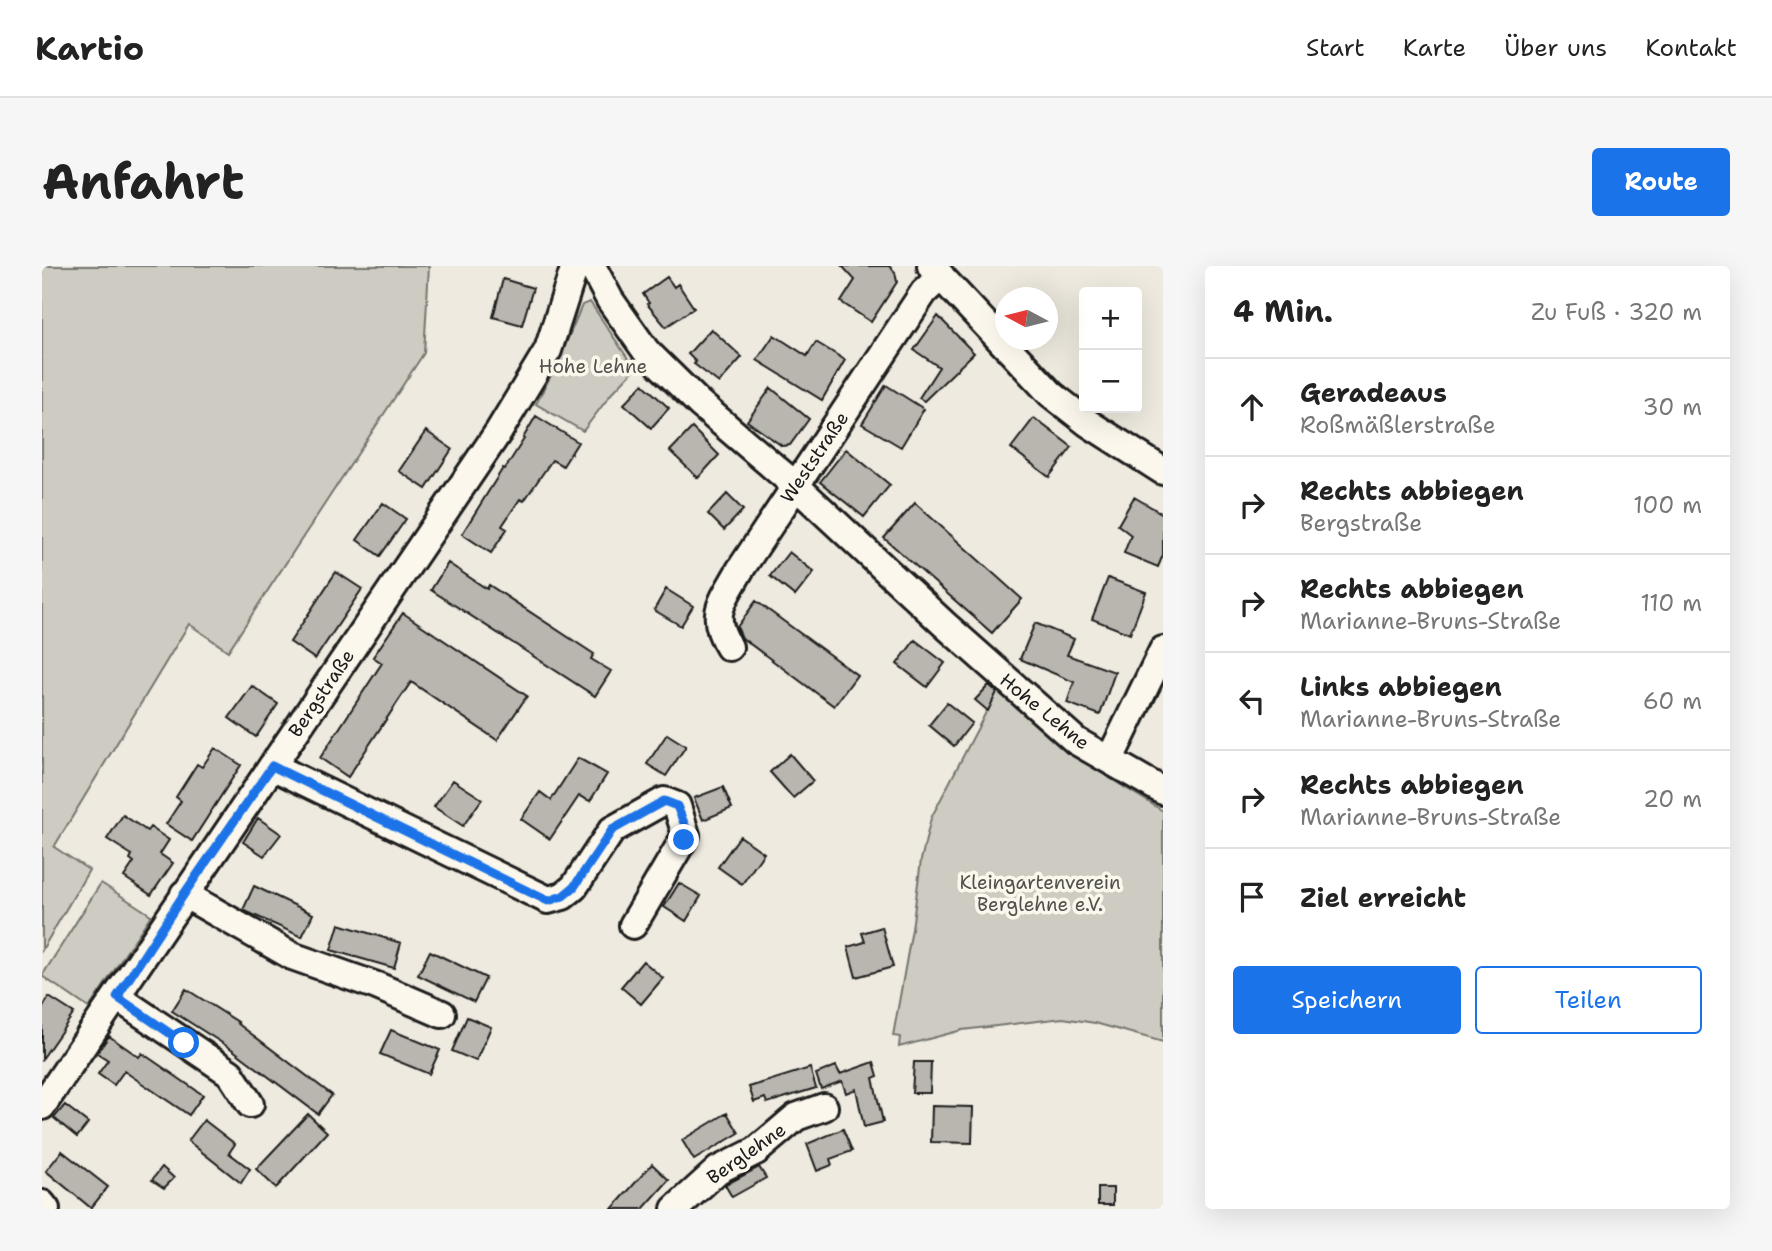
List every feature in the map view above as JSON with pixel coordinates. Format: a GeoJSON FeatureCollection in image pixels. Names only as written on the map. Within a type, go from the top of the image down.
{"type":"FeatureCollection","features":[{"type":"Feature","properties":{"kind":"street","name":"Bergstraße"},"geometry":{"type":"LineString","coordinates":[[42,1106],[368,622],[445,513],[530,383],[548,350],[575,266]]}},
{"type":"Feature","properties":{"kind":"street","name":"Hohe Lehne"},"geometry":{"type":"LineString","coordinates":[[583,266],[593,268],[610,300],[646,351],[700,404],[796,486],[944,624],[1076,741],[1163,791]]}},
{"type":"Feature","properties":{"kind":"street"},"geometry":{"type":"LineString","coordinates":[[936,271],[1051,394],[1088,423],[1163,471]]}},
{"type":"Feature","properties":{"kind":"street","name":"Weststraße"},"geometry":{"type":"LineString","coordinates":[[729,648],[719,631],[719,608],[740,570],[936,271]]}},
{"type":"Feature","properties":{"kind":"street"},"geometry":{"type":"LineString","coordinates":[[1110,759],[1163,650]]}},
{"type":"Feature","properties":{"kind":"street"},"geometry":{"type":"LineString","coordinates":[[272,766],[548,901],[563,896],[574,887],[612,830],[664,801],[677,806],[687,835],[633,925]]}},
{"type":"Feature","properties":{"kind":"street"},"geometry":{"type":"LineString","coordinates":[[184,894],[292,956],[377,986],[443,1014]]}},
{"type":"Feature","properties":{"kind":"street"},"geometry":{"type":"LineString","coordinates":[[117,997],[230,1073],[250,1104]]}},
{"type":"Feature","properties":{"kind":"street","name":"Berglehne"},"geometry":{"type":"LineString","coordinates":[[675,1209],[718,1170],[756,1152],[796,1117],[824,1107]]}},
{"type":"Feature","properties":{"kind":"street"},"geometry":{"type":"LineString","coordinates":[[42,1204],[46,1209]]}},
{"type":"Feature","properties":{"kind":"green space"},"geometry":{"type":"Polygon","coordinates":[[[42,266],[429,266],[424,353],[228,651],[189,624],[54,847],[89,870],[42,950],[42,266]]]}},
{"type":"Feature","properties":{"kind":"green space","name":"Hohe Lehne"},"geometry":{"type":"Polygon","coordinates":[[[590,302],[635,369],[612,393],[583,431],[536,404],[559,360],[582,305],[590,302]]]}},
{"type":"Feature","properties":{"kind":"green space","name":"Kleingartenverein Berglehne e.V."},"geometry":{"type":"Polygon","coordinates":[[[997,691],[1069,753],[1163,811],[1163,1042],[1095,1023],[1063,1018],[962,1030],[899,1047],[900,1037],[893,1036],[921,860],[931,818],[997,691]]]}},
{"type":"Feature","properties":{"kind":"green space"},"geometry":{"type":"Polygon","coordinates":[[[101,883],[151,915],[89,1008],[42,976],[101,883]]]}},
{"type":"Feature","properties":{"kind":"building"},"geometry":{"type":"Polygon","coordinates":[[[842,266],[889,266],[895,272],[897,282],[871,322],[841,302],[855,280],[842,266]]]}},
{"type":"Feature","properties":{"kind":"building"},"geometry":{"type":"Polygon","coordinates":[[[667,277],[674,287],[678,284],[694,308],[666,327],[647,304],[649,303],[643,294],[667,277]]]}},
{"type":"Feature","properties":{"kind":"building"},"geometry":{"type":"Polygon","coordinates":[[[503,279],[533,288],[522,325],[493,317],[503,279]]]}},
{"type":"Feature","properties":{"kind":"building"},"geometry":{"type":"Polygon","coordinates":[[[938,316],[974,353],[924,401],[919,398],[939,367],[914,350],[938,316]]]}},
{"type":"Feature","properties":{"kind":"building"},"geometry":{"type":"Polygon","coordinates":[[[711,329],[742,357],[719,383],[694,364],[696,362],[688,354],[711,329]]]}},
{"type":"Feature","properties":{"kind":"building"},"geometry":{"type":"Polygon","coordinates":[[[774,335],[807,356],[816,342],[845,360],[822,400],[757,360],[774,335]]]}},
{"type":"Feature","properties":{"kind":"building"},"geometry":{"type":"Polygon","coordinates":[[[643,384],[669,408],[651,428],[624,404],[643,384]]]}},
{"type":"Feature","properties":{"kind":"building"},"geometry":{"type":"Polygon","coordinates":[[[886,385],[924,409],[901,447],[862,424],[886,385]]]}},
{"type":"Feature","properties":{"kind":"building"},"geometry":{"type":"Polygon","coordinates":[[[771,388],[809,419],[790,445],[782,446],[747,421],[771,388]]]}},
{"type":"Feature","properties":{"kind":"building"},"geometry":{"type":"Polygon","coordinates":[[[536,416],[578,442],[563,466],[552,460],[524,501],[520,499],[502,526],[507,529],[491,553],[462,534],[536,416]]]}},
{"type":"Feature","properties":{"kind":"building"},"geometry":{"type":"Polygon","coordinates":[[[1034,418],[1072,447],[1049,477],[1011,448],[1034,418]]]}},
{"type":"Feature","properties":{"kind":"building"},"geometry":{"type":"Polygon","coordinates":[[[692,428],[719,455],[698,478],[670,451],[692,428]]]}},
{"type":"Feature","properties":{"kind":"building"},"geometry":{"type":"Polygon","coordinates":[[[426,431],[452,449],[426,489],[399,471],[426,431]]]}},
{"type":"Feature","properties":{"kind":"building"},"geometry":{"type":"Polygon","coordinates":[[[846,449],[890,485],[864,517],[820,482],[846,449]]]}},
{"type":"Feature","properties":{"kind":"building"},"geometry":{"type":"Polygon","coordinates":[[[727,494],[743,510],[724,530],[708,514],[727,494]]]}},
{"type":"Feature","properties":{"kind":"building"},"geometry":{"type":"Polygon","coordinates":[[[1134,497],[1163,514],[1163,555],[1158,567],[1124,553],[1131,535],[1118,525],[1134,497]]]}},
{"type":"Feature","properties":{"kind":"building"},"geometry":{"type":"Polygon","coordinates":[[[383,503],[406,519],[380,556],[357,540],[383,503]]]}},
{"type":"Feature","properties":{"kind":"building"},"geometry":{"type":"Polygon","coordinates":[[[915,503],[1022,599],[992,633],[884,538],[915,503]]]}},
{"type":"Feature","properties":{"kind":"building"},"geometry":{"type":"Polygon","coordinates":[[[789,552],[814,572],[795,596],[770,576],[789,552]]]}},
{"type":"Feature","properties":{"kind":"building"},"geometry":{"type":"Polygon","coordinates":[[[448,563],[487,589],[489,585],[594,654],[591,659],[611,671],[595,696],[431,590],[448,563]]]}},
{"type":"Feature","properties":{"kind":"building"},"geometry":{"type":"Polygon","coordinates":[[[336,572],[362,589],[315,659],[290,642],[336,572]]]}},
{"type":"Feature","properties":{"kind":"building"},"geometry":{"type":"Polygon","coordinates":[[[1108,578],[1146,592],[1130,634],[1092,619],[1108,578]]]}},
{"type":"Feature","properties":{"kind":"building"},"geometry":{"type":"Polygon","coordinates":[[[666,589],[693,606],[681,626],[654,610],[666,589]]]}},
{"type":"Feature","properties":{"kind":"building"},"geometry":{"type":"Polygon","coordinates":[[[756,601],[857,675],[834,706],[742,638],[737,627],[756,601]]]}},
{"type":"Feature","properties":{"kind":"building"},"geometry":{"type":"Polygon","coordinates":[[[403,613],[527,696],[497,740],[411,682],[348,777],[320,758],[382,663],[373,657],[403,613]]]}},
{"type":"Feature","properties":{"kind":"building"},"geometry":{"type":"Polygon","coordinates":[[[1035,623],[1074,639],[1067,655],[1115,672],[1100,715],[1067,703],[1074,682],[1020,659],[1035,623]]]}},
{"type":"Feature","properties":{"kind":"building"},"geometry":{"type":"Polygon","coordinates":[[[915,640],[945,663],[927,687],[897,664],[915,640]]]}},
{"type":"Feature","properties":{"kind":"building"},"geometry":{"type":"Polygon","coordinates":[[[989,685],[997,692],[988,711],[975,700],[989,685]]]}},
{"type":"Feature","properties":{"kind":"building"},"geometry":{"type":"Polygon","coordinates":[[[252,686],[278,704],[256,737],[229,718],[252,686]]]}},
{"type":"Feature","properties":{"kind":"building"},"geometry":{"type":"Polygon","coordinates":[[[947,703],[972,723],[954,746],[929,725],[947,703]]]}},
{"type":"Feature","properties":{"kind":"building"},"geometry":{"type":"Polygon","coordinates":[[[667,734],[686,746],[666,776],[647,764],[667,734]]]}},
{"type":"Feature","properties":{"kind":"building"},"geometry":{"type":"Polygon","coordinates":[[[215,748],[241,765],[192,841],[166,824],[181,801],[176,797],[197,764],[202,767],[215,748]]]}},
{"type":"Feature","properties":{"kind":"building"},"geometry":{"type":"Polygon","coordinates":[[[790,754],[813,781],[793,798],[770,772],[790,754]]]}},
{"type":"Feature","properties":{"kind":"building"},"geometry":{"type":"Polygon","coordinates":[[[578,758],[607,774],[590,801],[579,796],[550,839],[521,819],[540,792],[551,800],[578,758]]]}},
{"type":"Feature","properties":{"kind":"building"},"geometry":{"type":"Polygon","coordinates":[[[453,780],[482,799],[463,826],[434,807],[453,780]]]}},
{"type":"Feature","properties":{"kind":"building"},"geometry":{"type":"Polygon","coordinates":[[[723,787],[732,808],[703,820],[694,798],[723,787]]]}},
{"type":"Feature","properties":{"kind":"building"},"geometry":{"type":"Polygon","coordinates":[[[123,815],[147,831],[150,827],[169,840],[160,854],[173,863],[151,895],[124,877],[134,862],[130,859],[132,855],[107,839],[123,815]]]}},
{"type":"Feature","properties":{"kind":"building"},"geometry":{"type":"Polygon","coordinates":[[[258,818],[281,834],[264,856],[243,842],[258,818]]]}},
{"type":"Feature","properties":{"kind":"building"},"geometry":{"type":"Polygon","coordinates":[[[740,836],[764,853],[742,884],[718,867],[740,836]]]}},
{"type":"Feature","properties":{"kind":"building"},"geometry":{"type":"Polygon","coordinates":[[[679,883],[701,896],[686,921],[664,907],[679,883]]]}},
{"type":"Feature","properties":{"kind":"building"},"geometry":{"type":"Polygon","coordinates":[[[254,886],[313,914],[302,937],[243,910],[254,886]]]}},
{"type":"Feature","properties":{"kind":"building"},"geometry":{"type":"Polygon","coordinates":[[[339,924],[401,943],[394,968],[331,950],[339,924]]]}},
{"type":"Feature","properties":{"kind":"building"},"geometry":{"type":"Polygon","coordinates":[[[882,927],[893,967],[856,977],[848,947],[865,942],[862,933],[882,927]]]}},
{"type":"Feature","properties":{"kind":"building"},"geometry":{"type":"Polygon","coordinates":[[[430,951],[486,978],[474,1002],[418,975],[430,951]]]}},
{"type":"Feature","properties":{"kind":"building"},"geometry":{"type":"Polygon","coordinates":[[[643,961],[663,978],[641,1004],[621,987],[643,961]]]}},
{"type":"Feature","properties":{"kind":"building"},"geometry":{"type":"Polygon","coordinates":[[[186,989],[238,1022],[332,1095],[318,1114],[233,1050],[172,1011],[186,989]]]}},
{"type":"Feature","properties":{"kind":"building"},"geometry":{"type":"Polygon","coordinates":[[[49,997],[74,1013],[42,1059],[42,1009],[49,997]]]}},
{"type":"Feature","properties":{"kind":"building"},"geometry":{"type":"Polygon","coordinates":[[[467,1017],[491,1027],[476,1061],[452,1051],[467,1017]]]}},
{"type":"Feature","properties":{"kind":"building"},"geometry":{"type":"Polygon","coordinates":[[[391,1030],[440,1050],[429,1074],[380,1054],[391,1030]]]}},
{"type":"Feature","properties":{"kind":"building"},"geometry":{"type":"Polygon","coordinates":[[[109,1036],[139,1057],[142,1053],[203,1095],[189,1115],[124,1071],[114,1085],[98,1074],[108,1060],[97,1053],[109,1036]]]}},
{"type":"Feature","properties":{"kind":"building"},"geometry":{"type":"Polygon","coordinates":[[[874,1062],[878,1076],[873,1078],[883,1122],[864,1127],[856,1089],[846,1093],[842,1081],[821,1089],[816,1074],[836,1066],[840,1074],[874,1062]]]}},
{"type":"Feature","properties":{"kind":"building"},"geometry":{"type":"Polygon","coordinates":[[[914,1062],[931,1062],[930,1093],[912,1093],[914,1062]]]}},
{"type":"Feature","properties":{"kind":"building"},"geometry":{"type":"Polygon","coordinates":[[[810,1068],[816,1088],[767,1103],[765,1098],[754,1102],[749,1087],[810,1068]]]}},
{"type":"Feature","properties":{"kind":"building"},"geometry":{"type":"Polygon","coordinates":[[[65,1105],[88,1123],[77,1137],[54,1118],[65,1105]]]}},
{"type":"Feature","properties":{"kind":"building"},"geometry":{"type":"Polygon","coordinates":[[[932,1106],[973,1107],[972,1143],[931,1142],[932,1106]]]}},
{"type":"Feature","properties":{"kind":"building"},"geometry":{"type":"Polygon","coordinates":[[[727,1113],[739,1133],[694,1160],[682,1140],[727,1113]]]}},
{"type":"Feature","properties":{"kind":"building"},"geometry":{"type":"Polygon","coordinates":[[[308,1114],[327,1132],[276,1188],[256,1169],[308,1114]]]}},
{"type":"Feature","properties":{"kind":"building"},"geometry":{"type":"Polygon","coordinates":[[[204,1120],[235,1144],[229,1153],[250,1169],[241,1183],[188,1141],[204,1120]]]}},
{"type":"Feature","properties":{"kind":"building"},"geometry":{"type":"Polygon","coordinates":[[[843,1129],[852,1151],[830,1159],[832,1165],[817,1171],[807,1144],[843,1129]]]}},
{"type":"Feature","properties":{"kind":"building"},"geometry":{"type":"Polygon","coordinates":[[[62,1151],[108,1187],[91,1208],[46,1171],[62,1151]]]}},
{"type":"Feature","properties":{"kind":"building"},"geometry":{"type":"Polygon","coordinates":[[[652,1164],[669,1180],[643,1209],[612,1209],[652,1164]]]}},
{"type":"Feature","properties":{"kind":"building"},"geometry":{"type":"Polygon","coordinates":[[[162,1167],[174,1178],[164,1188],[152,1180],[162,1167]]]}},
{"type":"Feature","properties":{"kind":"building"},"geometry":{"type":"Polygon","coordinates":[[[759,1167],[766,1178],[732,1197],[725,1185],[759,1167]]]}},
{"type":"Feature","properties":{"kind":"building"},"geometry":{"type":"Polygon","coordinates":[[[1098,1188],[1113,1188],[1113,1205],[1098,1205],[1098,1188]]]}},
{"type":"Feature","properties":{"kind":"route"},"geometry":{"type":"LineString","coordinates":[[184,1043],[117,997],[272,766],[548,901],[563,896],[574,887],[612,830],[664,801],[677,806],[686,828],[687,835],[684,840]]}}]}
